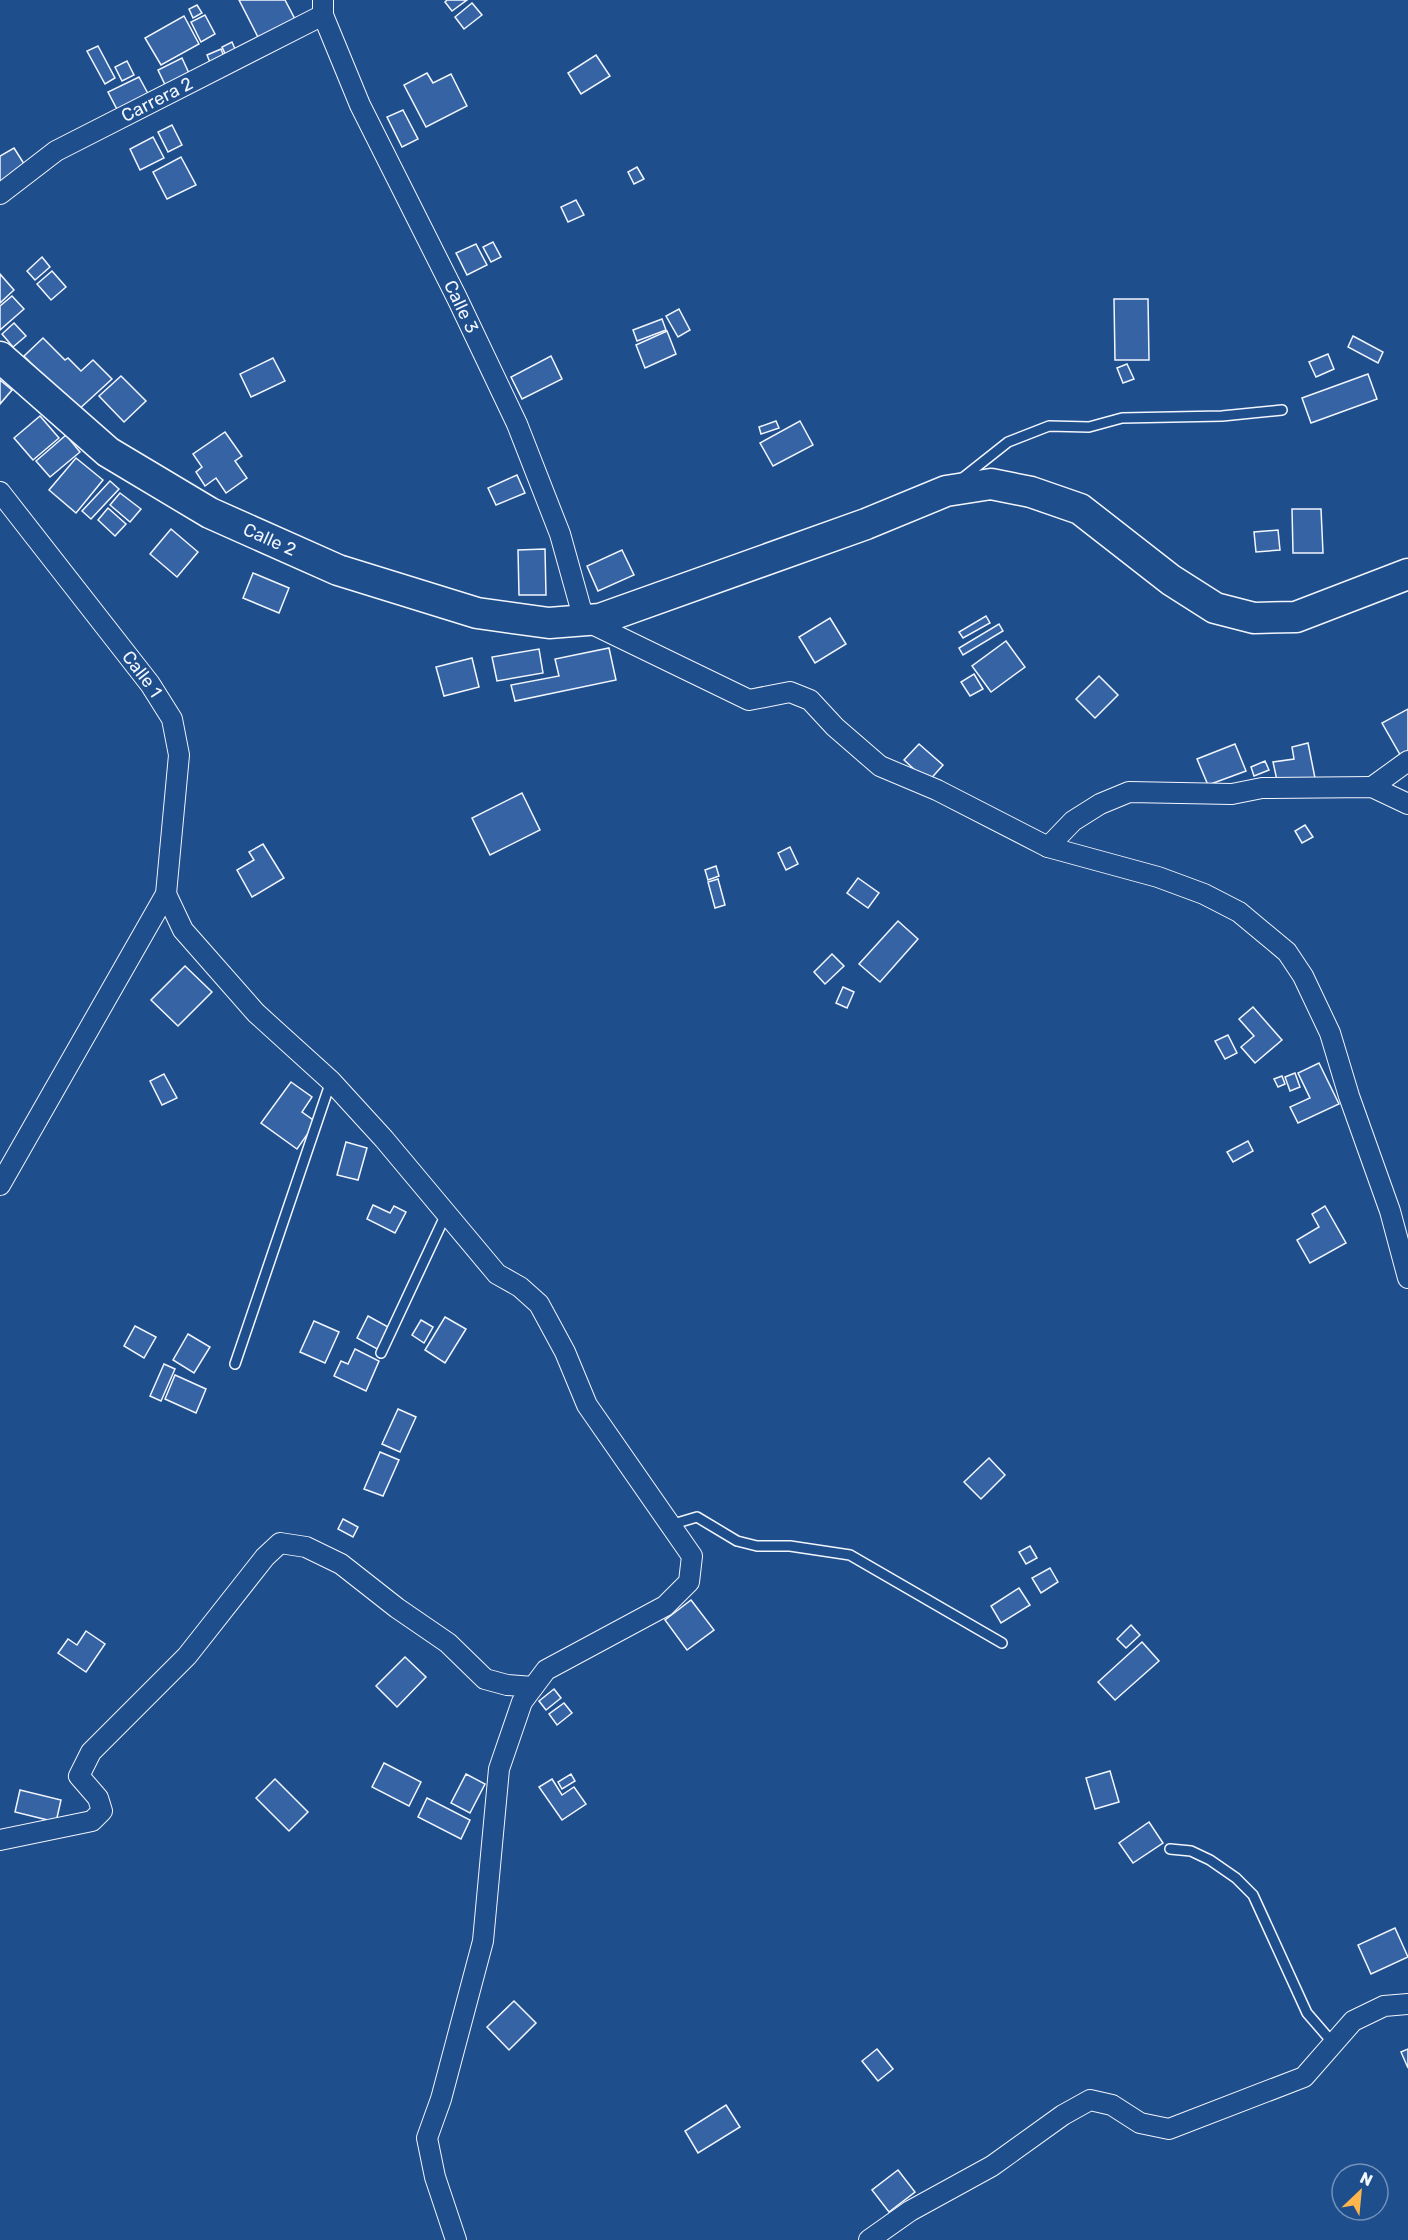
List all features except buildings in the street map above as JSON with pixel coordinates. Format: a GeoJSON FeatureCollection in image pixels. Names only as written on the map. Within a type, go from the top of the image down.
{"type":"FeatureCollection","features":[{"type":"Feature","properties":{"kind":"main road","name":"Calle 2"},"geometry":{"type":"LineString","coordinates":[[0,357],[108,452],[210,513],[338,570],[477,613],[549,623],[600,619],[866,524],[946,491],[991,484],[1031,492],[1080,510],[1170,580],[1215,608],[1254,618],[1296,617],[1408,574]]}},
{"type":"Feature","properties":{"kind":"street","name":"Carrera 2"},"geometry":{"type":"LineString","coordinates":[[0,194],[56,151],[323,8]]}},
{"type":"Feature","properties":{"kind":"street","name":"Calle 3"},"geometry":{"type":"LineString","coordinates":[[323,8],[360,105],[458,298],[517,424],[560,534],[584,620]]}},
{"type":"Feature","properties":{"kind":"street","name":"Calle 1"},"geometry":{"type":"LineString","coordinates":[[0,492],[150,684],[172,720],[179,755],[166,894]]}},
{"type":"Feature","properties":{"kind":"street"},"geometry":{"type":"LineString","coordinates":[[584,620],[749,700],[790,692],[810,700],[835,727],[880,766],[937,790],[1048,847],[1158,877],[1204,894],[1239,912],[1287,952],[1303,975],[1330,1033],[1349,1096],[1390,1211],[1408,1278]]}},
{"type":"Feature","properties":{"kind":"street"},"geometry":{"type":"LineString","coordinates":[[1372,787],[1408,761]]}},
{"type":"Feature","properties":{"kind":"street"},"geometry":{"type":"LineString","coordinates":[[1048,847],[1073,821],[1100,804],[1129,792],[1232,794],[1263,788],[1372,787],[1408,804]]}},
{"type":"Feature","properties":{"kind":"street"},"geometry":{"type":"LineString","coordinates":[[166,894],[183,930],[256,1013],[331,1082],[384,1139],[497,1274],[520,1287],[538,1304],[565,1352],[587,1406],[692,1556],[688,1582],[665,1606],[546,1670],[522,1702],[499,1769],[483,1941],[441,2099],[427,2138],[435,2177],[456,2240]]}},
{"type":"Feature","properties":{"kind":"street"},"geometry":{"type":"LineString","coordinates":[[0,1185],[166,894]]}},
{"type":"Feature","properties":{"kind":"street"},"geometry":{"type":"LineString","coordinates":[[0,1840],[92,1821],[102,1811],[98,1798],[79,1776],[91,1752],[188,1656],[265,1557],[280,1543],[306,1547],[341,1564],[397,1608],[448,1643],[485,1679],[507,1685],[533,1687]]}},
{"type":"Feature","properties":{"kind":"street"},"geometry":{"type":"LineString","coordinates":[[869,2240],[909,2211],[992,2166],[1063,2115],[1090,2100],[1112,2105],[1140,2123],[1169,2129],[1304,2077],[1353,2021],[1384,2006],[1408,2004]]}},
{"type":"Feature","properties":{"kind":"lane"},"geometry":{"type":"LineString","coordinates":[[946,491],[1008,442],[1049,426],[1089,427],[1122,418],[1222,416],[1282,410]]}},
{"type":"Feature","properties":{"kind":"lane"},"geometry":{"type":"LineString","coordinates":[[235,1364],[331,1082]]}},
{"type":"Feature","properties":{"kind":"lane"},"geometry":{"type":"LineString","coordinates":[[381,1353],[446,1214]]}},
{"type":"Feature","properties":{"kind":"lane"},"geometry":{"type":"LineString","coordinates":[[670,1525],[697,1517],[737,1541],[757,1546],[790,1546],[850,1555],[1002,1643]]}},
{"type":"Feature","properties":{"kind":"lane"},"geometry":{"type":"LineString","coordinates":[[1170,1849],[1191,1851],[1210,1860],[1236,1878],[1252,1895],[1307,2013],[1333,2043]]}}]}
